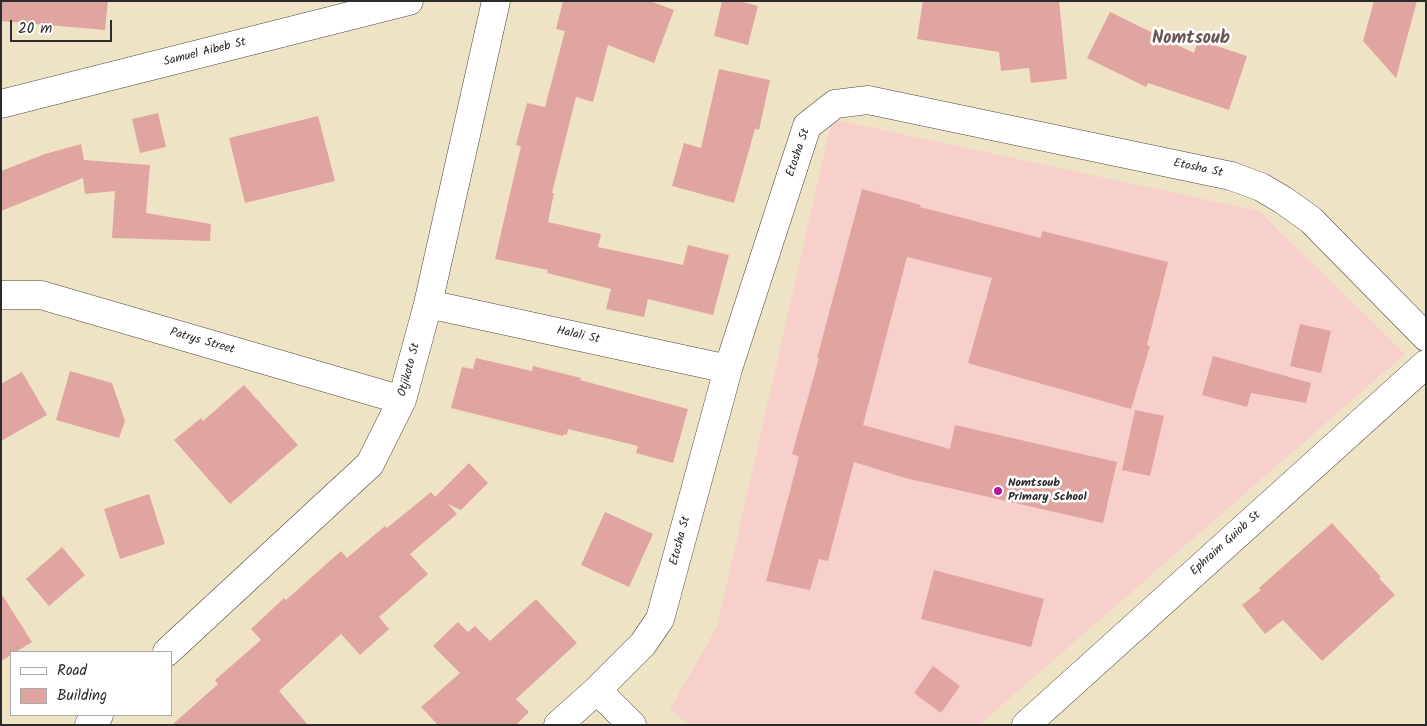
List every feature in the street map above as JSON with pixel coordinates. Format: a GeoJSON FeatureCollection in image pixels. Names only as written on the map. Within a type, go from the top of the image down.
{"type":"FeatureCollection","features":[{"type":"Feature","properties":{"kind":"street","name":"Samuel Aibeb St"},"geometry":{"type":"LineString","coordinates":[[1,104],[410,1]]}},
{"type":"Feature","properties":{"kind":"street","name":"Otjikoto St"},"geometry":{"type":"LineString","coordinates":[[168,651],[370,464],[402,400],[428,304],[496,1]]}},
{"type":"Feature","properties":{"kind":"street","name":"Etosha St"},"geometry":{"type":"LineString","coordinates":[[558,725],[597,690],[643,644],[660,619],[728,369],[807,126],[835,104],[868,100],[1231,176],[1261,187],[1311,220],[1426,336]]}},
{"type":"Feature","properties":{"kind":"street","name":"Patrys Street"},"geometry":{"type":"LineString","coordinates":[[1,295],[42,295],[402,400]]}},
{"type":"Feature","properties":{"kind":"street","name":"Halali St"},"geometry":{"type":"LineString","coordinates":[[428,304],[728,369]]}},
{"type":"Feature","properties":{"kind":"street","name":"Ephraim Guiob St"},"geometry":{"type":"LineString","coordinates":[[1026,725],[1426,364]]}},
{"type":"Feature","properties":{"kind":"street"},"geometry":{"type":"LineString","coordinates":[[597,690],[632,725]]}},
{"type":"Feature","properties":{"kind":"street"},"geometry":{"type":"LineString","coordinates":[[89,725],[98,716]]}},
{"type":"Feature","properties":{"kind":"shaded area","name":"Nomtsoub Primary School"},"geometry":{"type":"Polygon","coordinates":[[[832,119],[1259,211],[1405,354],[979,725],[689,725],[670,709],[717,627],[832,119]]]}},
{"type":"Feature","properties":{"kind":"building"},"geometry":{"type":"Polygon","coordinates":[[[1,1],[108,1],[105,30],[1,21],[1,1]]]}},
{"type":"Feature","properties":{"kind":"building"},"geometry":{"type":"Polygon","coordinates":[[[563,1],[650,1],[674,10],[654,63],[608,45],[593,102],[576,97],[552,193],[554,193],[548,222],[601,234],[598,247],[683,265],[688,245],[729,255],[713,315],[648,299],[644,317],[606,309],[611,289],[547,273],[548,270],[495,259],[521,146],[516,145],[527,103],[545,107],[565,31],[556,29],[563,1]]]}},
{"type":"Feature","properties":{"kind":"building"},"geometry":{"type":"Polygon","coordinates":[[[722,1],[739,1],[758,6],[748,45],[714,36],[722,1]]]}},
{"type":"Feature","properties":{"kind":"building"},"geometry":{"type":"Polygon","coordinates":[[[923,1],[1059,1],[1067,79],[1031,83],[1029,68],[1001,71],[999,52],[917,39],[923,1]]]}},
{"type":"Feature","properties":{"kind":"building"},"geometry":{"type":"Polygon","coordinates":[[[1374,1],[1417,1],[1396,78],[1363,41],[1374,1]]]}},
{"type":"Feature","properties":{"kind":"building"},"geometry":{"type":"Polygon","coordinates":[[[1110,12],[1194,53],[1198,40],[1247,56],[1229,110],[1148,83],[1146,87],[1087,58],[1110,12]]]}},
{"type":"Feature","properties":{"kind":"building"},"geometry":{"type":"Polygon","coordinates":[[[719,69],[770,80],[759,130],[755,129],[734,203],[672,186],[684,143],[701,148],[719,69]]]}},
{"type":"Feature","properties":{"kind":"building"},"geometry":{"type":"Polygon","coordinates":[[[158,113],[166,147],[140,153],[132,119],[158,113]]]}},
{"type":"Feature","properties":{"kind":"building"},"geometry":{"type":"Polygon","coordinates":[[[318,116],[335,181],[245,203],[229,138],[318,116]]]}},
{"type":"Feature","properties":{"kind":"building"},"geometry":{"type":"Polygon","coordinates":[[[81,144],[84,160],[150,165],[146,213],[211,224],[210,241],[112,238],[115,191],[85,194],[83,178],[1,211],[1,171],[45,154],[81,144]]]}},
{"type":"Feature","properties":{"kind":"building"},"geometry":{"type":"Polygon","coordinates":[[[862,189],[921,205],[920,207],[1041,238],[1042,231],[1168,262],[1147,345],[1150,346],[1131,409],[968,363],[992,278],[907,257],[863,425],[950,449],[955,425],[1117,462],[1103,523],[905,478],[854,462],[828,561],[819,559],[810,590],[766,581],[799,457],[792,454],[819,358],[817,358],[862,189]]]}},
{"type":"Feature","properties":{"kind":"building"},"geometry":{"type":"Polygon","coordinates":[[[1300,324],[1331,331],[1321,373],[1290,366],[1300,324]]]}},
{"type":"Feature","properties":{"kind":"building"},"geometry":{"type":"Polygon","coordinates":[[[1213,356],[1311,383],[1306,403],[1251,393],[1247,407],[1202,395],[1213,356]]]}},
{"type":"Feature","properties":{"kind":"building"},"geometry":{"type":"Polygon","coordinates":[[[476,358],[532,371],[533,366],[688,409],[673,463],[636,453],[638,446],[568,429],[567,435],[564,434],[563,436],[451,408],[462,367],[473,369],[476,358]]]}},
{"type":"Feature","properties":{"kind":"building"},"geometry":{"type":"Polygon","coordinates":[[[70,371],[112,383],[125,421],[119,438],[56,420],[70,371]]]}},
{"type":"Feature","properties":{"kind":"building"},"geometry":{"type":"Polygon","coordinates":[[[22,372],[47,415],[1,441],[1,384],[22,372]]]}},
{"type":"Feature","properties":{"kind":"building"},"geometry":{"type":"Polygon","coordinates":[[[244,385],[298,445],[230,504],[174,440],[201,418],[203,421],[244,385]]]}},
{"type":"Feature","properties":{"kind":"building"},"geometry":{"type":"Polygon","coordinates":[[[1135,410],[1164,416],[1150,476],[1122,470],[1135,410]]]}},
{"type":"Feature","properties":{"kind":"building"},"geometry":{"type":"Polygon","coordinates":[[[469,463],[488,483],[461,510],[448,504],[457,514],[410,554],[428,574],[379,617],[389,629],[360,655],[341,634],[279,691],[308,725],[172,725],[218,684],[215,680],[261,640],[251,629],[284,598],[286,600],[341,551],[347,558],[385,526],[387,528],[431,492],[435,497],[469,463]]]}},
{"type":"Feature","properties":{"kind":"building"},"geometry":{"type":"Polygon","coordinates":[[[149,494],[165,544],[120,559],[104,509],[149,494]]]}},
{"type":"Feature","properties":{"kind":"building"},"geometry":{"type":"Polygon","coordinates":[[[605,512],[653,534],[629,587],[581,565],[605,512]]]}},
{"type":"Feature","properties":{"kind":"building"},"geometry":{"type":"Polygon","coordinates":[[[1332,523],[1395,595],[1322,661],[1283,620],[1265,634],[1242,605],[1261,590],[1259,588],[1332,523]]]}},
{"type":"Feature","properties":{"kind":"building"},"geometry":{"type":"Polygon","coordinates":[[[62,547],[85,575],[49,606],[26,579],[62,547]]]}},
{"type":"Feature","properties":{"kind":"building"},"geometry":{"type":"Polygon","coordinates":[[[934,570],[1044,599],[1031,647],[921,619],[934,570]]]}},
{"type":"Feature","properties":{"kind":"building"},"geometry":{"type":"Polygon","coordinates":[[[1,593],[32,642],[18,651],[10,651],[10,656],[1,661],[1,593]]]}},
{"type":"Feature","properties":{"kind":"building"},"geometry":{"type":"Polygon","coordinates":[[[536,599],[577,643],[516,699],[529,712],[516,725],[438,725],[421,707],[460,673],[433,646],[458,622],[468,632],[475,626],[490,641],[536,599]]]}},
{"type":"Feature","properties":{"kind":"building"},"geometry":{"type":"Polygon","coordinates":[[[933,666],[960,686],[941,713],[914,693],[933,666]]]}},
{"type":"Feature","properties":{"kind":"place","name":"Nomtsoub Primary School"},"geometry":{"type":"Point","coordinates":[998,491]}},
{"type":"Feature","properties":{"kind":"district","name":"Nomtsoub"},"geometry":{"type":"Point","coordinates":[1191,40]}}]}
